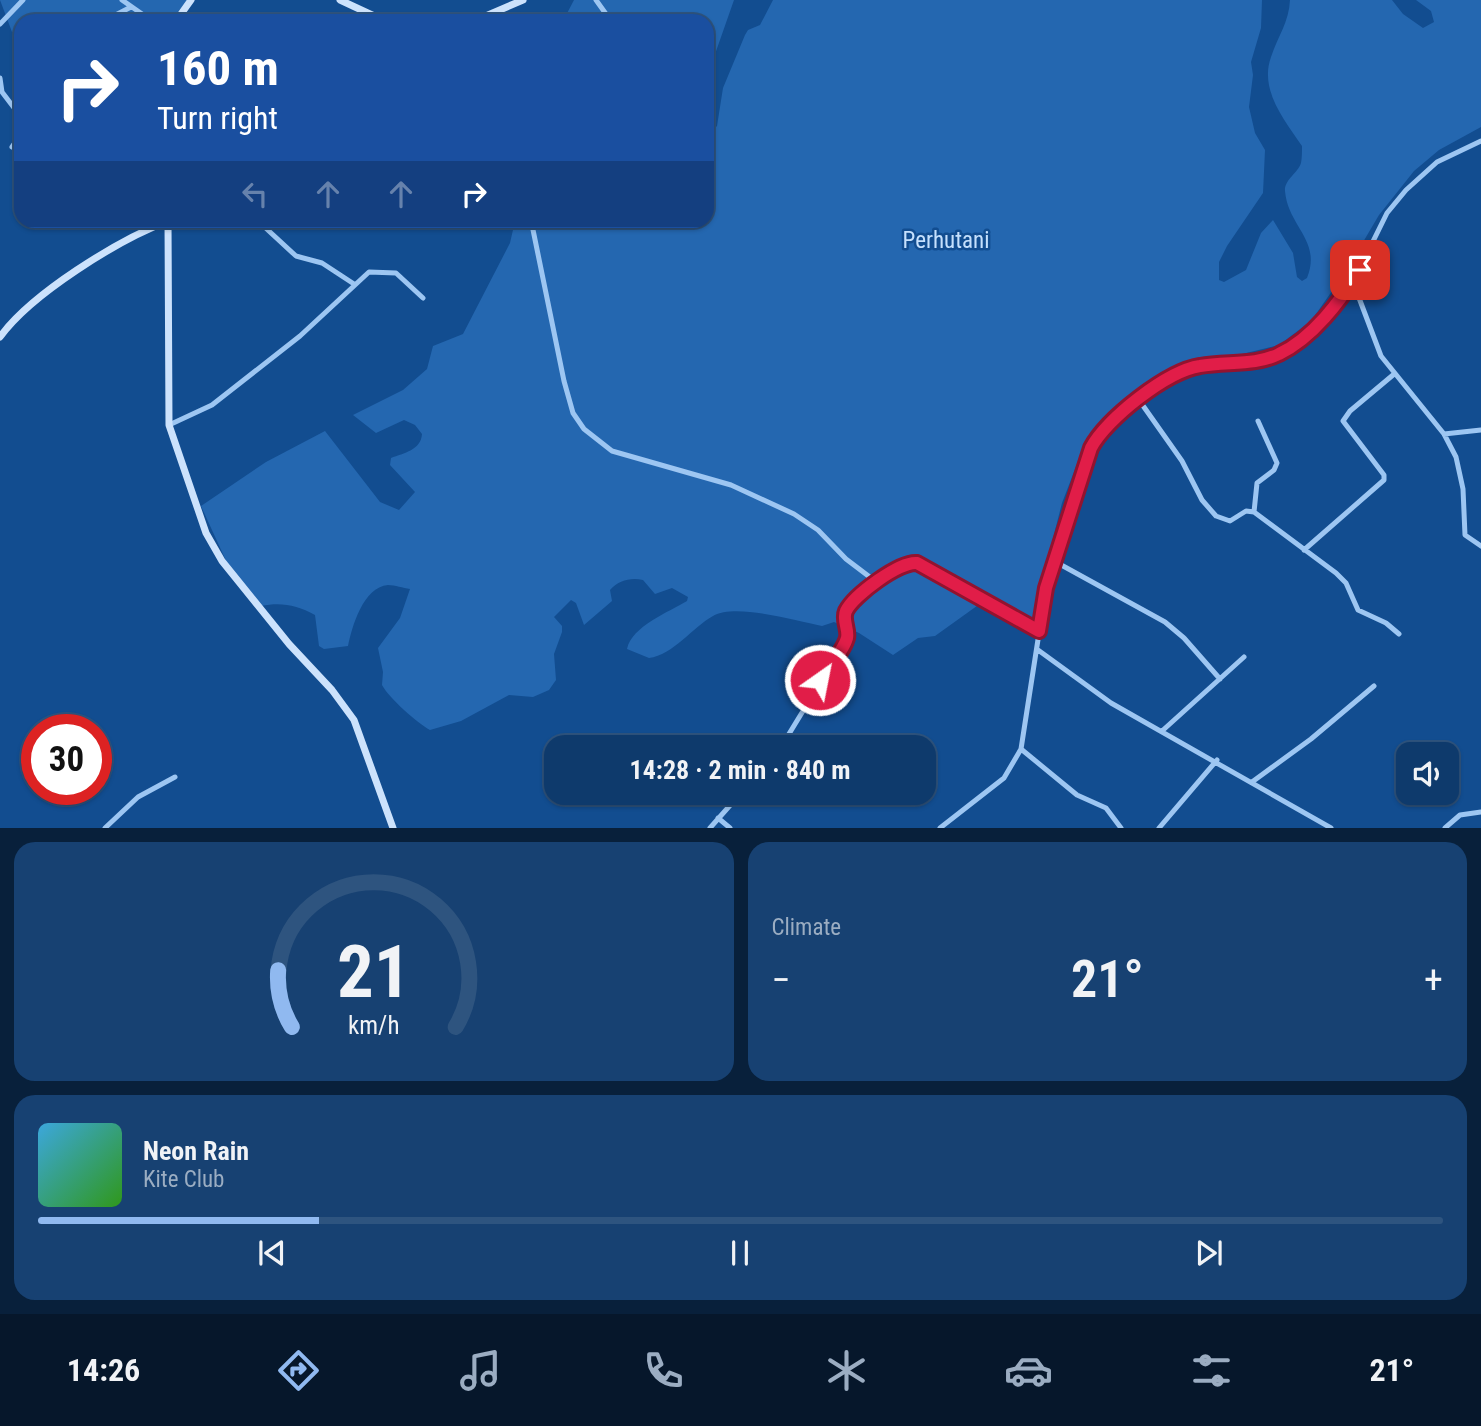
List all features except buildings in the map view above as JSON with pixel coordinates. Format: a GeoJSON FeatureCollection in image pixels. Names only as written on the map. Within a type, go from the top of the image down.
{"type":"FeatureCollection","features":[{"type":"Feature","properties":{"kind":"street"},"geometry":{"type":"LineString","coordinates":[[0,24],[23,0]]}},
{"type":"Feature","properties":{"kind":"street"},"geometry":{"type":"LineString","coordinates":[[121,0],[142,14]]}},
{"type":"Feature","properties":{"kind":"street"},"geometry":{"type":"LineString","coordinates":[[340,0],[370,14]]}},
{"type":"Feature","properties":{"kind":"street"},"geometry":{"type":"LineString","coordinates":[[490,14],[523,0]]}},
{"type":"Feature","properties":{"kind":"street"},"geometry":{"type":"LineString","coordinates":[[118,14],[131,7]]}},
{"type":"Feature","properties":{"kind":"street"},"geometry":{"type":"LineString","coordinates":[[0,78],[2,92],[14,108]]}},
{"type":"Feature","properties":{"kind":"street"},"geometry":{"type":"LineString","coordinates":[[940,828],[1004,778],[1021,749],[1046,588],[1095,439],[1117,415],[1188,369],[1262,360],[1292,347],[1322,319],[1353,282],[1367,259],[1381,225],[1397,200],[1437,163],[1481,141]]}},
{"type":"Feature","properties":{"kind":"street"},"geometry":{"type":"LineString","coordinates":[[0,337],[14,319],[111,248],[149,228]]}},
{"type":"Feature","properties":{"kind":"street"},"geometry":{"type":"LineString","coordinates":[[168,228],[169,425],[213,546],[289,644],[332,690],[354,720],[393,828]]}},
{"type":"Feature","properties":{"kind":"street"},"geometry":{"type":"LineString","coordinates":[[266,228],[296,256],[322,263],[354,284]]}},
{"type":"Feature","properties":{"kind":"street"},"geometry":{"type":"LineString","coordinates":[[533,228],[564,381],[573,412],[584,429],[612,452],[731,485],[794,514],[818,530],[846,559],[875,581]]}},
{"type":"Feature","properties":{"kind":"street"},"geometry":{"type":"LineString","coordinates":[[169,425],[212,405],[300,336],[354,284],[372,271],[390,272],[401,277],[423,298]]}},
{"type":"Feature","properties":{"kind":"street"},"geometry":{"type":"LineString","coordinates":[[1353,282],[1376,347],[1394,375],[1444,434],[1460,473],[1465,535],[1481,546]]}},
{"type":"Feature","properties":{"kind":"street"},"geometry":{"type":"LineString","coordinates":[[1304,550],[1384,480],[1384,475],[1343,421],[1350,411],[1394,375]]}},
{"type":"Feature","properties":{"kind":"street"},"geometry":{"type":"LineString","coordinates":[[1139,400],[1182,461],[1199,496],[1216,516],[1230,521],[1246,511],[1254,512],[1342,578],[1359,610],[1386,623],[1399,634]]}},
{"type":"Feature","properties":{"kind":"street"},"geometry":{"type":"LineString","coordinates":[[1254,512],[1257,483],[1274,470],[1277,463],[1258,421]]}},
{"type":"Feature","properties":{"kind":"street"},"geometry":{"type":"LineString","coordinates":[[1444,434],[1481,430]]}},
{"type":"Feature","properties":{"kind":"street"},"geometry":{"type":"LineString","coordinates":[[1054,561],[1165,622],[1220,679]]}},
{"type":"Feature","properties":{"kind":"street"},"geometry":{"type":"LineString","coordinates":[[788,735],[846,639],[846,611],[875,581],[900,565],[917,563],[1039,631]]}},
{"type":"Feature","properties":{"kind":"street"},"geometry":{"type":"LineString","coordinates":[[1038,649],[1111,703],[1217,760],[1331,828]]}},
{"type":"Feature","properties":{"kind":"street"},"geometry":{"type":"LineString","coordinates":[[1162,731],[1244,657]]}},
{"type":"Feature","properties":{"kind":"street"},"geometry":{"type":"LineString","coordinates":[[1252,782],[1311,739],[1374,686]]}},
{"type":"Feature","properties":{"kind":"street"},"geometry":{"type":"LineString","coordinates":[[1021,749],[1077,795],[1106,808],[1122,828]]}},
{"type":"Feature","properties":{"kind":"street"},"geometry":{"type":"LineString","coordinates":[[1159,828],[1217,760]]}},
{"type":"Feature","properties":{"kind":"street"},"geometry":{"type":"LineString","coordinates":[[105,828],[138,797],[175,777]]}},
{"type":"Feature","properties":{"kind":"street"},"geometry":{"type":"LineString","coordinates":[[709,828],[730,805]]}},
{"type":"Feature","properties":{"kind":"street"},"geometry":{"type":"LineString","coordinates":[[1445,828],[1460,815],[1481,812]]}},
{"type":"Feature","properties":{"kind":"street"},"geometry":{"type":"LineString","coordinates":[[718,818],[730,828]]}},
{"type":"Feature","properties":{"kind":"green space"},"geometry":{"type":"Polygon","coordinates":[[[0,0],[188,0],[176,14],[14,14],[12,32],[0,0]]]}},
{"type":"Feature","properties":{"kind":"green space"},"geometry":{"type":"Polygon","coordinates":[[[574,0],[734,0],[714,57],[714,14],[567,14],[574,0]]]}},
{"type":"Feature","properties":{"kind":"green space","name":"Perhutani"},"geometry":{"type":"Polygon","coordinates":[[[773,0],[1262,0],[1261,28],[1251,62],[1253,75],[1249,107],[1255,133],[1265,150],[1263,193],[1219,262],[1219,280],[1224,282],[1246,270],[1261,233],[1273,220],[1293,253],[1297,277],[1302,281],[1307,278],[1310,253],[1287,204],[1285,191],[1287,183],[1301,163],[1302,146],[1276,104],[1268,81],[1271,57],[1285,22],[1290,0],[1392,0],[1403,14],[1423,28],[1434,22],[1431,11],[1416,0],[1481,0],[1481,127],[1439,150],[1414,171],[1379,215],[1346,271],[1311,321],[1279,345],[1172,371],[1120,405],[1084,446],[1062,503],[1031,624],[988,598],[935,636],[918,638],[893,655],[859,633],[834,622],[822,626],[766,614],[723,612],[705,621],[666,652],[649,658],[627,649],[630,641],[643,627],[687,601],[688,597],[672,588],[655,594],[643,580],[630,579],[610,590],[612,601],[584,625],[576,603],[571,600],[554,617],[562,626],[562,632],[554,654],[556,680],[549,690],[533,697],[509,695],[461,721],[430,730],[404,710],[382,685],[383,672],[378,648],[400,618],[410,589],[391,585],[379,587],[360,609],[348,646],[324,649],[319,646],[315,615],[289,605],[261,606],[228,565],[201,506],[266,462],[325,431],[380,502],[399,510],[415,492],[390,465],[391,458],[419,444],[422,434],[415,425],[404,420],[376,433],[353,415],[403,390],[427,369],[433,346],[463,334],[510,243],[513,228],[714,228],[714,129],[717,126],[723,88],[745,35],[748,30],[760,25],[773,0]]]}},
{"type":"Feature","properties":{"kind":"route"},"geometry":{"type":"LineString","coordinates":[[820,680],[846,639],[846,611],[875,581],[906,563],[917,563],[959,589],[1039,631],[1046,588],[1091,448],[1108,424],[1179,372],[1196,366],[1262,360],[1292,347],[1338,301],[1360,270]]}}]}
